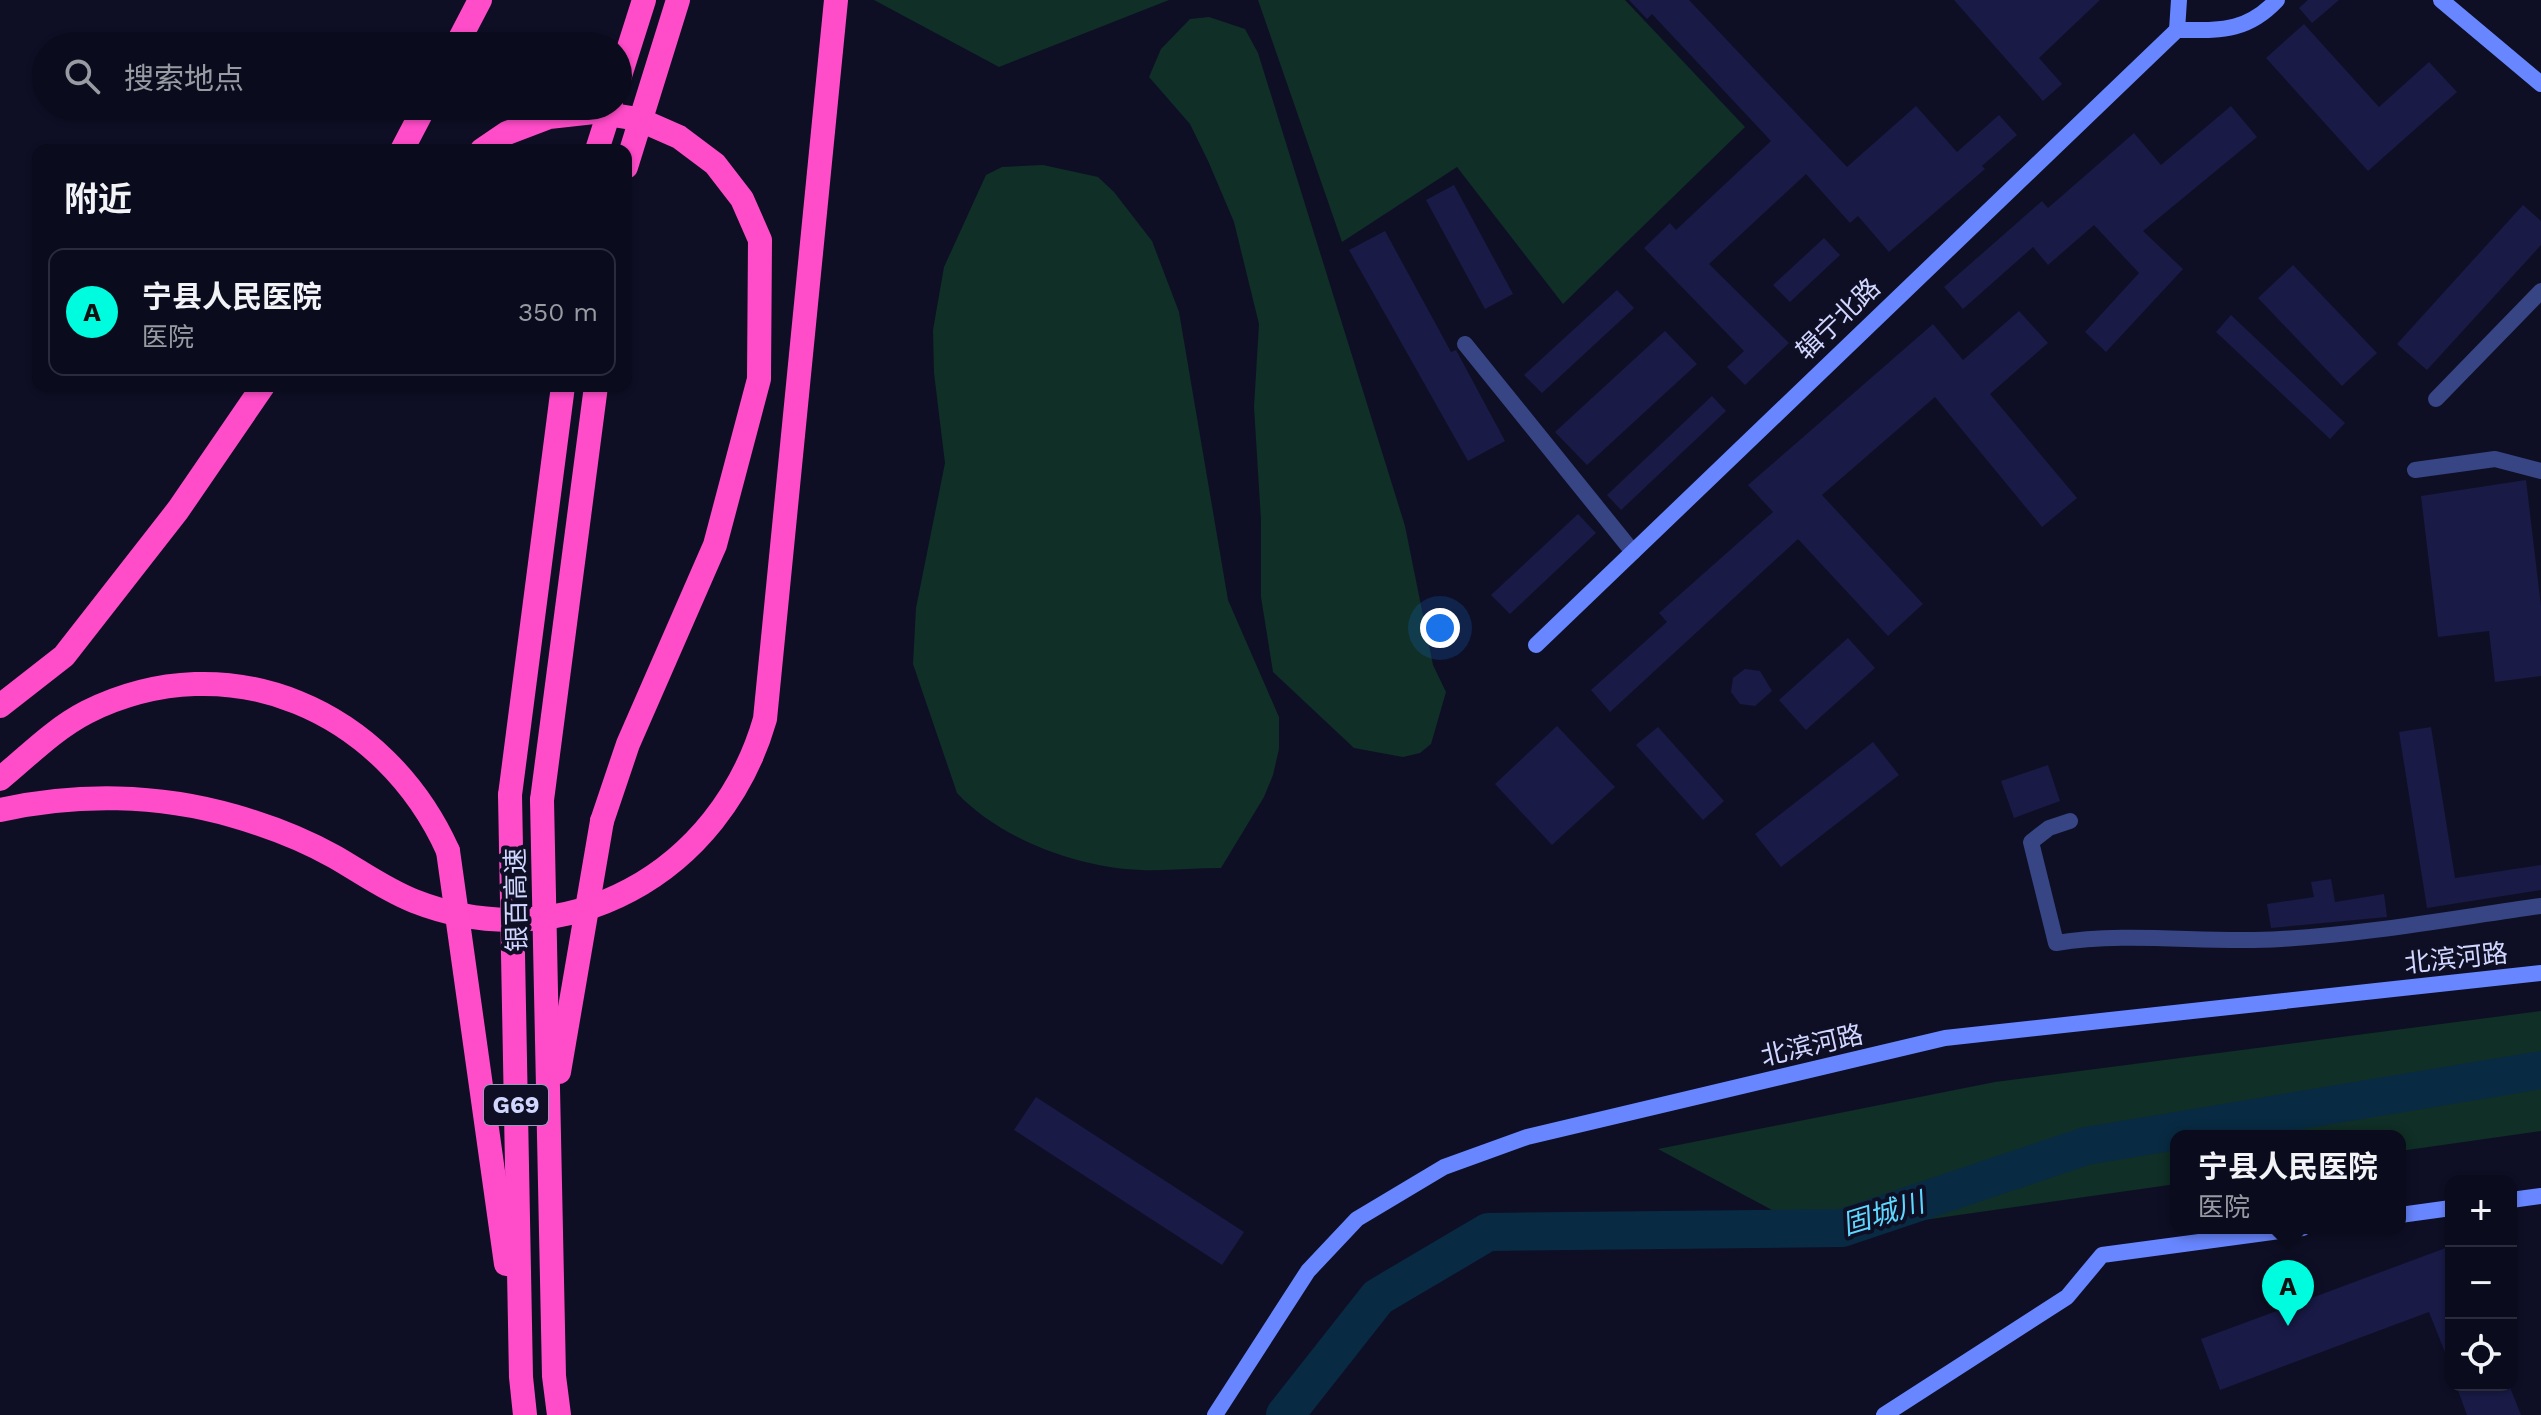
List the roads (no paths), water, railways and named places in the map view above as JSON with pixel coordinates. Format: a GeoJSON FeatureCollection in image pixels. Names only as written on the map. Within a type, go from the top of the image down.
{"type":"FeatureCollection","features":[{"type":"Feature","properties":{"kind":"highway"},"geometry":{"type":"LineString","coordinates":[[463,32],[480,0]]}},
{"type":"Feature","properties":{"kind":"highway"},"geometry":{"type":"LineString","coordinates":[[632,38],[644,0]]}},
{"type":"Feature","properties":{"kind":"highway"},"geometry":{"type":"LineString","coordinates":[[632,148],[678,0]]}},
{"type":"Feature","properties":{"kind":"highway"},"geometry":{"type":"LineString","coordinates":[[0,810],[92,798],[198,808],[299,839],[413,900],[469,916],[498,919],[555,915],[597,904],[637,887],[685,854],[712,825],[735,792],[765,719],[836,0]]}},
{"type":"Feature","properties":{"kind":"highway"},"geometry":{"type":"LineString","coordinates":[[549,1129],[602,821],[628,744],[715,545],[759,379],[760,240],[742,199],[715,164],[679,137],[632,118]]}},
{"type":"Feature","properties":{"kind":"highway"},"geometry":{"type":"LineString","coordinates":[[405,144],[418,120]]}},
{"type":"Feature","properties":{"kind":"highway"},"geometry":{"type":"LineString","coordinates":[[491,144],[507,133],[541,120]]}},
{"type":"Feature","properties":{"kind":"highway"},"geometry":{"type":"LineString","coordinates":[[599,144],[607,120]]}},
{"type":"Feature","properties":{"kind":"highway"},"geometry":{"type":"LineString","coordinates":[[0,706],[64,656],[178,510],[259,392]]}},
{"type":"Feature","properties":{"kind":"highway"},"geometry":{"type":"LineString","coordinates":[[232,434],[270,392]]}},
{"type":"Feature","properties":{"kind":"highway","name":"银百高速"},"geometry":{"type":"LineString","coordinates":[[525,1415],[521,1377],[510,795],[562,392]]}},
{"type":"Feature","properties":{"kind":"highway","name":"银百高速"},"geometry":{"type":"LineString","coordinates":[[559,1415],[554,1376],[542,800],[595,392]]}},
{"type":"Feature","properties":{"kind":"highway"},"geometry":{"type":"LineString","coordinates":[[0,779],[62,726],[114,701],[170,687],[228,685],[257,690],[312,707],[373,746],[422,799],[448,851],[521,1377]]}},
{"type":"Feature","properties":{"kind":"street"},"geometry":{"type":"LineString","coordinates":[[2179,0],[2177,30],[2227,29],[2259,18],[2277,0]]}},
{"type":"Feature","properties":{"kind":"street"},"geometry":{"type":"LineString","coordinates":[[2441,0],[2541,84]]}},
{"type":"Feature","properties":{"kind":"street","name":"辑宁北路"},"geometry":{"type":"LineString","coordinates":[[1536,645],[2177,30]]}},
{"type":"Feature","properties":{"kind":"street"},"geometry":{"type":"LineString","coordinates":[[2436,399],[2541,291]]}},
{"type":"Feature","properties":{"kind":"street"},"geometry":{"type":"LineString","coordinates":[[1465,344],[1633,552]]}},
{"type":"Feature","properties":{"kind":"street"},"geometry":{"type":"LineString","coordinates":[[2415,470],[2495,459],[2541,471]]}},
{"type":"Feature","properties":{"kind":"street"},"geometry":{"type":"LineString","coordinates":[[2070,821],[2049,828],[2031,842],[2056,943],[2130,936],[2279,940],[2375,930],[2541,906]]}},
{"type":"Feature","properties":{"kind":"street","name":"北滨河路"},"geometry":{"type":"LineString","coordinates":[[1215,1415],[1308,1271],[1357,1219],[1444,1167],[1527,1137],[1945,1038],[2541,973]]}},
{"type":"Feature","properties":{"kind":"street"},"geometry":{"type":"LineString","coordinates":[[2517,1199],[2541,1196]]}},
{"type":"Feature","properties":{"kind":"street"},"geometry":{"type":"LineString","coordinates":[[2406,1214],[2445,1209]]}},
{"type":"Feature","properties":{"kind":"street"},"geometry":{"type":"LineString","coordinates":[[1884,1415],[2067,1297],[2102,1255],[2258,1234]]}},
{"type":"Feature","properties":{"kind":"waterway","name":"固城川"},"geometry":{"type":"LineString","coordinates":[[2182,1130],[2541,1070]]}},
{"type":"Feature","properties":{"kind":"waterway","name":"固城川"},"geometry":{"type":"LineString","coordinates":[[1285,1415],[1378,1297],[1488,1232],[1842,1228],[2086,1146],[2170,1132]]}},
{"type":"Feature","properties":{"kind":"place","name":"宁县人民医院"},"geometry":{"type":"Point","coordinates":[2288,1326]}}]}
